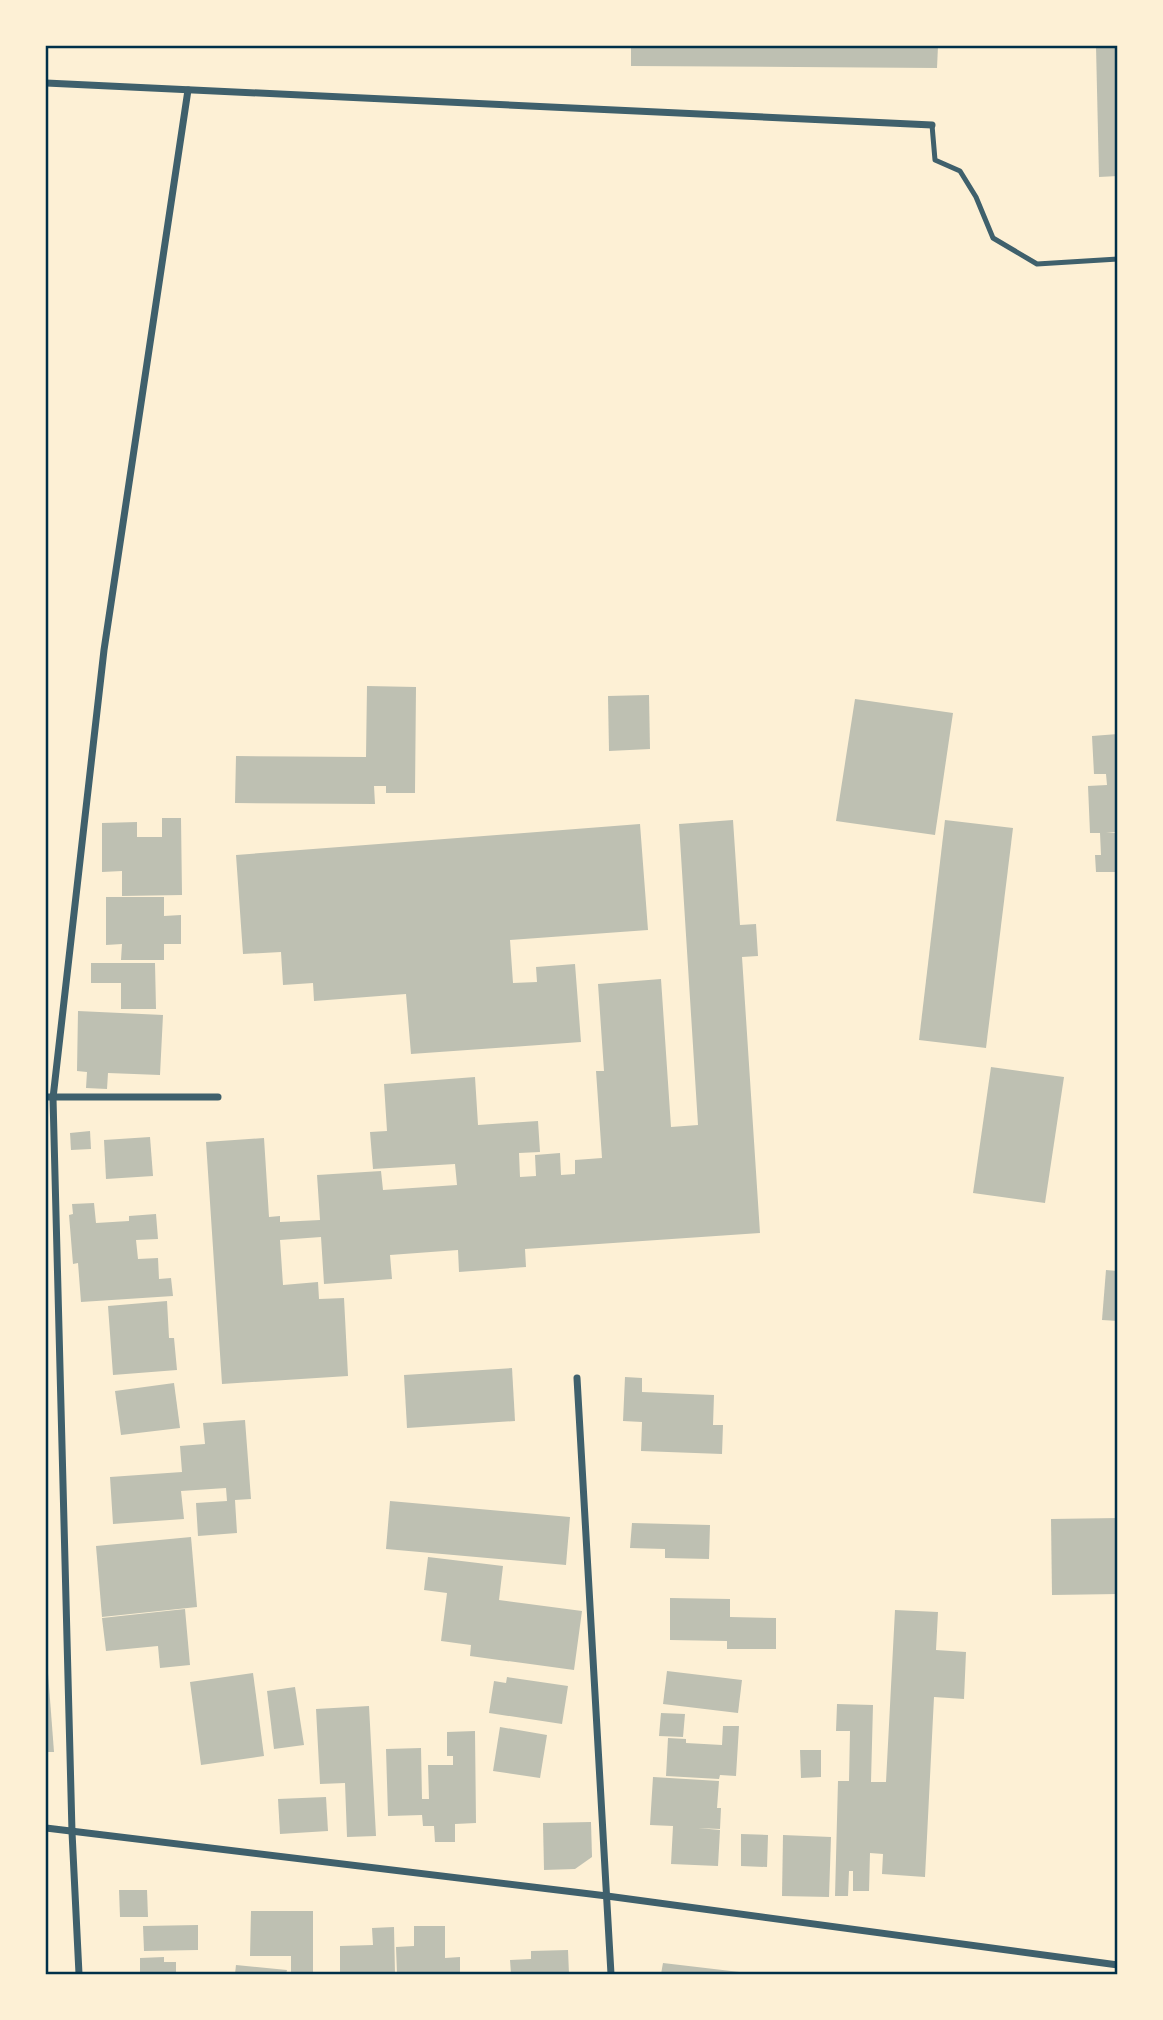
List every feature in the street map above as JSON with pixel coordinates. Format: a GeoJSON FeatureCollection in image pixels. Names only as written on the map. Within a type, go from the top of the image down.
{"type":"FeatureCollection","features":[{"type":"Feature","properties":{"kind":"street"},"geometry":{"type":"LineString","coordinates":[[46,83],[932,125]]}},
{"type":"Feature","properties":{"kind":"street"},"geometry":{"type":"LineString","coordinates":[[79,1975],[72,1832],[49,1097],[104,650],[188,90]]}},
{"type":"Feature","properties":{"kind":"street"},"geometry":{"type":"LineString","coordinates":[[49,1097],[218,1097]]}},
{"type":"Feature","properties":{"kind":"street"},"geometry":{"type":"LineString","coordinates":[[577,1378],[611,1975]]}},
{"type":"Feature","properties":{"kind":"street"},"geometry":{"type":"LineString","coordinates":[[46,1828],[607,1896],[1118,1965]]}},
{"type":"Feature","properties":{"kind":"lane"},"geometry":{"type":"LineString","coordinates":[[932,125],[935,160],[960,171],[976,197],[993,238],[1037,264],[1118,259]]}},
{"type":"Feature","properties":{"kind":"building"},"geometry":{"type":"Polygon","coordinates":[[[631,46],[938,46],[937,68],[631,66],[631,46]]]}},
{"type":"Feature","properties":{"kind":"building"},"geometry":{"type":"Polygon","coordinates":[[[1096,46],[1118,46],[1118,176],[1099,177],[1096,46]]]}},
{"type":"Feature","properties":{"kind":"building"},"geometry":{"type":"Polygon","coordinates":[[[367,686],[416,687],[415,793],[386,793],[386,786],[374,786],[375,804],[235,803],[236,756],[366,757],[367,686]]]}},
{"type":"Feature","properties":{"kind":"building"},"geometry":{"type":"Polygon","coordinates":[[[649,695],[650,749],[609,751],[608,696],[649,695]]]}},
{"type":"Feature","properties":{"kind":"building"},"geometry":{"type":"Polygon","coordinates":[[[855,699],[953,713],[935,835],[836,821],[855,699]]]}},
{"type":"Feature","properties":{"kind":"building"},"geometry":{"type":"Polygon","coordinates":[[[1118,734],[1118,832],[1106,832],[1118,833],[1118,872],[1096,872],[1095,855],[1101,855],[1100,833],[1090,833],[1088,786],[1107,785],[1106,774],[1094,774],[1092,736],[1118,734]]]}},
{"type":"Feature","properties":{"kind":"building"},"geometry":{"type":"Polygon","coordinates":[[[162,818],[181,818],[182,895],[122,896],[122,871],[102,872],[102,823],[137,822],[137,837],[162,837],[162,818]]]}},
{"type":"Feature","properties":{"kind":"building"},"geometry":{"type":"Polygon","coordinates":[[[733,820],[740,925],[756,924],[758,956],[742,957],[760,1233],[525,1249],[526,1267],[459,1272],[458,1250],[390,1255],[392,1279],[324,1284],[321,1237],[280,1240],[283,1285],[318,1282],[319,1299],[344,1298],[348,1376],[222,1384],[206,1142],[264,1138],[269,1217],[280,1216],[280,1222],[320,1220],[317,1175],[381,1171],[383,1190],[457,1185],[455,1164],[373,1169],[370,1132],[387,1131],[384,1084],[475,1077],[478,1125],[538,1121],[540,1152],[519,1153],[520,1177],[536,1176],[535,1155],[560,1153],[561,1175],[575,1174],[575,1160],[602,1158],[596,1071],[604,1071],[598,984],[661,979],[671,1127],[698,1125],[679,824],[733,820]]]}},
{"type":"Feature","properties":{"kind":"building"},"geometry":{"type":"Polygon","coordinates":[[[945,820],[1013,828],[986,1048],[919,1040],[945,820]]]}},
{"type":"Feature","properties":{"kind":"building"},"geometry":{"type":"Polygon","coordinates":[[[640,824],[648,930],[510,940],[513,983],[537,982],[536,967],[575,964],[581,1042],[411,1054],[406,994],[314,1001],[313,983],[283,985],[281,952],[243,954],[236,855],[640,824]]]}},
{"type":"Feature","properties":{"kind":"building"},"geometry":{"type":"Polygon","coordinates":[[[106,897],[164,897],[164,916],[181,915],[181,944],[164,944],[164,960],[121,960],[122,944],[106,945],[106,897]]]}},
{"type":"Feature","properties":{"kind":"building"},"geometry":{"type":"Polygon","coordinates":[[[91,963],[155,963],[156,1009],[121,1009],[121,983],[91,983],[91,963]]]}},
{"type":"Feature","properties":{"kind":"building"},"geometry":{"type":"Polygon","coordinates":[[[78,1011],[163,1015],[160,1075],[108,1073],[107,1089],[86,1088],[87,1072],[77,1071],[78,1011]]]}},
{"type":"Feature","properties":{"kind":"building"},"geometry":{"type":"Polygon","coordinates":[[[991,1067],[1064,1077],[1045,1203],[973,1193],[991,1067]]]}},
{"type":"Feature","properties":{"kind":"building"},"geometry":{"type":"Polygon","coordinates":[[[90,1131],[91,1149],[71,1150],[70,1133],[90,1131]]]}},
{"type":"Feature","properties":{"kind":"building"},"geometry":{"type":"Polygon","coordinates":[[[150,1137],[153,1176],[106,1179],[104,1140],[150,1137]]]}},
{"type":"Feature","properties":{"kind":"building"},"geometry":{"type":"Polygon","coordinates":[[[94,1203],[96,1223],[129,1221],[129,1216],[156,1214],[158,1239],[136,1240],[138,1259],[158,1258],[159,1279],[171,1278],[173,1296],[81,1302],[78,1263],[73,1264],[69,1215],[73,1214],[72,1204],[94,1203]]]}},
{"type":"Feature","properties":{"kind":"building"},"geometry":{"type":"Polygon","coordinates":[[[1106,1270],[1118,1271],[1118,1321],[1102,1320],[1106,1270]]]}},
{"type":"Feature","properties":{"kind":"building"},"geometry":{"type":"Polygon","coordinates":[[[167,1301],[169,1338],[174,1338],[177,1370],[113,1375],[108,1306],[167,1301]]]}},
{"type":"Feature","properties":{"kind":"building"},"geometry":{"type":"Polygon","coordinates":[[[512,1368],[515,1421],[407,1428],[404,1375],[512,1368]]]}},
{"type":"Feature","properties":{"kind":"building"},"geometry":{"type":"Polygon","coordinates":[[[625,1377],[642,1378],[642,1392],[714,1395],[713,1425],[723,1425],[722,1454],[641,1451],[642,1422],[623,1421],[625,1377]]]}},
{"type":"Feature","properties":{"kind":"building"},"geometry":{"type":"Polygon","coordinates":[[[174,1383],[180,1428],[121,1435],[115,1391],[174,1383]]]}},
{"type":"Feature","properties":{"kind":"building"},"geometry":{"type":"Polygon","coordinates":[[[245,1420],[251,1499],[235,1500],[237,1533],[198,1536],[196,1503],[227,1501],[226,1488],[181,1491],[184,1519],[113,1524],[110,1477],[182,1472],[180,1446],[205,1444],[203,1423],[245,1420]]]}},
{"type":"Feature","properties":{"kind":"building"},"geometry":{"type":"Polygon","coordinates":[[[390,1501],[570,1517],[566,1565],[386,1549],[390,1501]]]}},
{"type":"Feature","properties":{"kind":"building"},"geometry":{"type":"Polygon","coordinates":[[[1118,1518],[1118,1594],[1052,1595],[1051,1519],[1118,1518]]]}},
{"type":"Feature","properties":{"kind":"building"},"geometry":{"type":"Polygon","coordinates":[[[632,1523],[710,1525],[709,1559],[665,1558],[665,1549],[630,1548],[632,1523]]]}},
{"type":"Feature","properties":{"kind":"building"},"geometry":{"type":"Polygon","coordinates":[[[191,1537],[197,1607],[102,1617],[96,1546],[191,1537]]]}},
{"type":"Feature","properties":{"kind":"building"},"geometry":{"type":"Polygon","coordinates":[[[428,1557],[503,1566],[499,1600],[582,1611],[574,1670],[470,1656],[471,1645],[441,1641],[447,1593],[424,1590],[428,1557]]]}},
{"type":"Feature","properties":{"kind":"building"},"geometry":{"type":"Polygon","coordinates":[[[670,1598],[730,1599],[730,1617],[776,1618],[776,1649],[727,1649],[727,1641],[670,1640],[670,1598]]]}},
{"type":"Feature","properties":{"kind":"building"},"geometry":{"type":"Polygon","coordinates":[[[185,1609],[190,1665],[160,1668],[158,1646],[106,1651],[102,1618],[185,1609]]]}},
{"type":"Feature","properties":{"kind":"building"},"geometry":{"type":"Polygon","coordinates":[[[895,1610],[938,1612],[936,1650],[966,1652],[964,1699],[934,1697],[925,1877],[882,1874],[883,1854],[870,1853],[869,1891],[853,1891],[853,1871],[849,1871],[848,1896],[835,1896],[838,1781],[849,1781],[850,1731],[836,1731],[837,1704],[873,1705],[871,1782],[886,1782],[895,1610]]]}},
{"type":"Feature","properties":{"kind":"building"},"geometry":{"type":"Polygon","coordinates":[[[667,1671],[742,1680],[738,1713],[663,1704],[667,1671]]]}},
{"type":"Feature","properties":{"kind":"building"},"geometry":{"type":"Polygon","coordinates":[[[48,1673],[54,1752],[46,1752],[48,1673]]]}},
{"type":"Feature","properties":{"kind":"building"},"geometry":{"type":"Polygon","coordinates":[[[253,1673],[264,1756],[201,1765],[190,1682],[253,1673]]]}},
{"type":"Feature","properties":{"kind":"building"},"geometry":{"type":"Polygon","coordinates":[[[507,1677],[568,1686],[562,1724],[489,1713],[494,1681],[506,1683],[507,1677]]]}},
{"type":"Feature","properties":{"kind":"building"},"geometry":{"type":"Polygon","coordinates":[[[295,1687],[304,1745],[274,1749],[267,1691],[295,1687]]]}},
{"type":"Feature","properties":{"kind":"building"},"geometry":{"type":"Polygon","coordinates":[[[369,1706],[376,1836],[347,1837],[345,1783],[320,1784],[316,1709],[369,1706]]]}},
{"type":"Feature","properties":{"kind":"building"},"geometry":{"type":"Polygon","coordinates":[[[661,1713],[685,1714],[683,1737],[659,1736],[661,1713]]]}},
{"type":"Feature","properties":{"kind":"building"},"geometry":{"type":"Polygon","coordinates":[[[723,1726],[739,1726],[736,1776],[720,1775],[719,1779],[666,1776],[668,1738],[686,1739],[686,1743],[722,1745],[723,1726]]]}},
{"type":"Feature","properties":{"kind":"building"},"geometry":{"type":"Polygon","coordinates":[[[500,1727],[547,1735],[540,1778],[493,1771],[500,1727]]]}},
{"type":"Feature","properties":{"kind":"building"},"geometry":{"type":"Polygon","coordinates":[[[475,1731],[476,1823],[455,1824],[455,1842],[435,1842],[434,1826],[423,1826],[422,1815],[388,1816],[386,1749],[421,1748],[422,1799],[429,1799],[428,1765],[453,1765],[453,1756],[447,1756],[447,1732],[475,1731]]]}},
{"type":"Feature","properties":{"kind":"building"},"geometry":{"type":"Polygon","coordinates":[[[800,1750],[821,1750],[821,1777],[801,1778],[800,1750]]]}},
{"type":"Feature","properties":{"kind":"building"},"geometry":{"type":"Polygon","coordinates":[[[653,1777],[719,1781],[717,1808],[721,1808],[720,1829],[698,1828],[720,1830],[718,1866],[671,1864],[673,1826],[650,1825],[653,1777]]]}},
{"type":"Feature","properties":{"kind":"building"},"geometry":{"type":"Polygon","coordinates":[[[326,1797],[328,1831],[280,1834],[278,1799],[326,1797]]]}},
{"type":"Feature","properties":{"kind":"building"},"geometry":{"type":"Polygon","coordinates":[[[591,1822],[592,1857],[575,1869],[544,1870],[543,1823],[591,1822]]]}},
{"type":"Feature","properties":{"kind":"building"},"geometry":{"type":"Polygon","coordinates":[[[741,1834],[768,1835],[767,1867],[741,1866],[741,1834]]]}},
{"type":"Feature","properties":{"kind":"building"},"geometry":{"type":"Polygon","coordinates":[[[783,1835],[831,1837],[829,1897],[782,1896],[783,1835]]]}},
{"type":"Feature","properties":{"kind":"building"},"geometry":{"type":"Polygon","coordinates":[[[119,1890],[147,1890],[148,1917],[120,1917],[119,1890]]]}},
{"type":"Feature","properties":{"kind":"building"},"geometry":{"type":"Polygon","coordinates":[[[251,1911],[313,1911],[313,1974],[291,1974],[291,1956],[250,1956],[251,1911]]]}},
{"type":"Feature","properties":{"kind":"building"},"geometry":{"type":"Polygon","coordinates":[[[198,1925],[198,1950],[144,1951],[143,1926],[198,1925]]]}},
{"type":"Feature","properties":{"kind":"building"},"geometry":{"type":"Polygon","coordinates":[[[414,1926],[445,1926],[445,1958],[460,1957],[460,1974],[397,1974],[396,1947],[414,1946],[414,1926]]]}},
{"type":"Feature","properties":{"kind":"building"},"geometry":{"type":"Polygon","coordinates":[[[394,1927],[395,1974],[340,1974],[340,1946],[373,1945],[372,1928],[394,1927]]]}},
{"type":"Feature","properties":{"kind":"building"},"geometry":{"type":"Polygon","coordinates":[[[568,1950],[569,1974],[511,1974],[510,1960],[531,1959],[531,1951],[568,1950]]]}},
{"type":"Feature","properties":{"kind":"building"},"geometry":{"type":"Polygon","coordinates":[[[164,1957],[164,1962],[176,1962],[176,1974],[140,1974],[140,1958],[164,1957]]]}},
{"type":"Feature","properties":{"kind":"building"},"geometry":{"type":"Polygon","coordinates":[[[663,1963],[748,1973],[748,1974],[661,1974],[663,1963]]]}},
{"type":"Feature","properties":{"kind":"building"},"geometry":{"type":"Polygon","coordinates":[[[236,1965],[287,1970],[286,1974],[235,1974],[236,1965]]]}}]}
